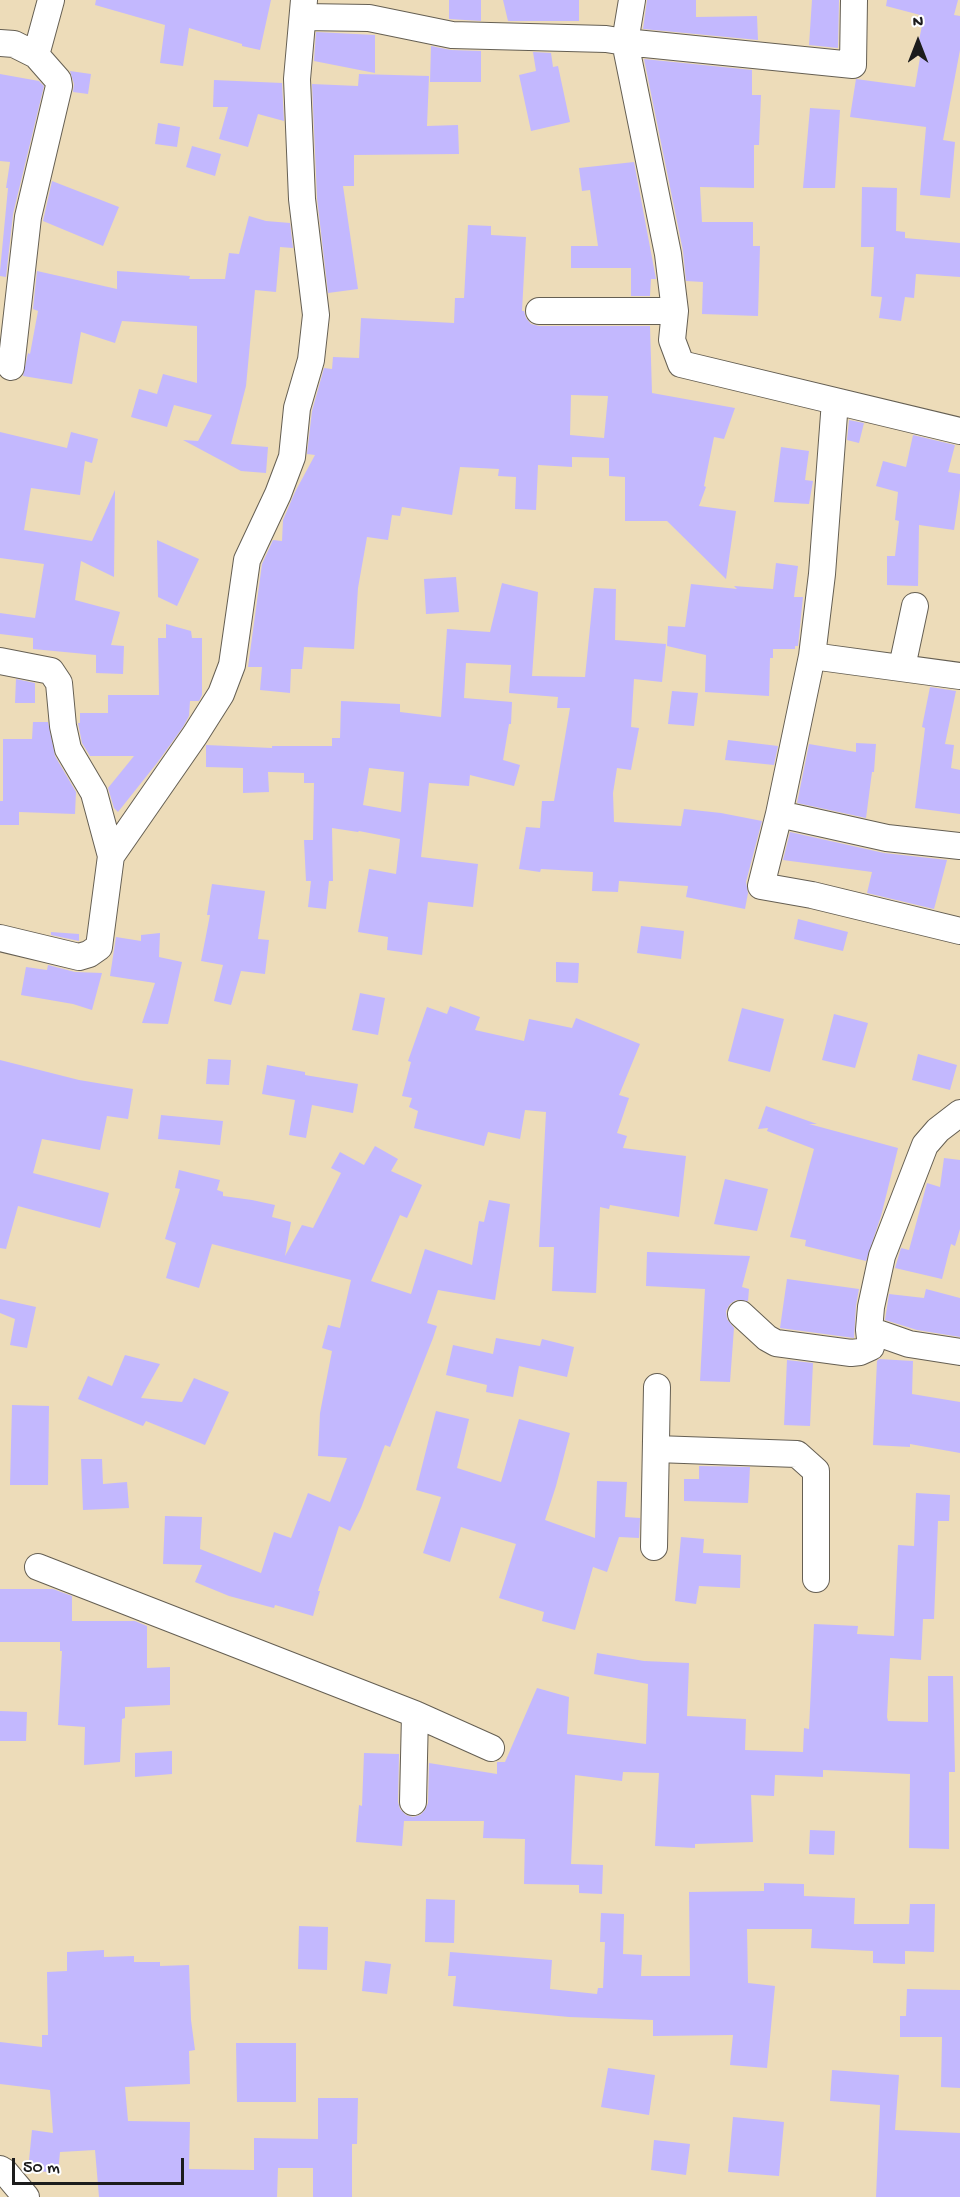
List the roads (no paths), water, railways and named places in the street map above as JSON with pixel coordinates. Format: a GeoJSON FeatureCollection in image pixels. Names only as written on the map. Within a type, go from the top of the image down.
{"type":"FeatureCollection","features":[{"type":"Feature","properties":{"kind":"street"},"geometry":{"type":"LineString","coordinates":[[36,55],[51,0]]}},
{"type":"Feature","properties":{"kind":"street"},"geometry":{"type":"LineString","coordinates":[[632,0],[625,42],[668,254],[675,311],[672,340],[681,364],[960,431]]}},
{"type":"Feature","properties":{"kind":"street"},"geometry":{"type":"LineString","coordinates":[[111,856],[221,694],[232,666],[248,560],[292,457],[297,408],[311,360],[316,315],[302,199],[297,79],[303,8],[369,18],[452,35],[606,39],[853,65],[854,0]]}},
{"type":"Feature","properties":{"kind":"street"},"geometry":{"type":"LineString","coordinates":[[0,43],[14,44],[36,55],[58,80],[59,86],[28,217],[11,367]]}},
{"type":"Feature","properties":{"kind":"street"},"geometry":{"type":"LineString","coordinates":[[539,311],[675,311]]}},
{"type":"Feature","properties":{"kind":"street"},"geometry":{"type":"LineString","coordinates":[[835,401],[822,574],[812,656],[779,814],[761,886],[812,895],[960,931]]}},
{"type":"Feature","properties":{"kind":"street"},"geometry":{"type":"LineString","coordinates":[[902,667],[915,606]]}},
{"type":"Feature","properties":{"kind":"street"},"geometry":{"type":"LineString","coordinates":[[812,656],[960,676]]}},
{"type":"Feature","properties":{"kind":"street"},"geometry":{"type":"LineString","coordinates":[[0,661],[51,671],[59,683],[63,726],[68,749],[94,793],[111,856],[99,948],[79,957],[0,938]]}},
{"type":"Feature","properties":{"kind":"street"},"geometry":{"type":"LineString","coordinates":[[779,814],[887,838],[960,846]]}},
{"type":"Feature","properties":{"kind":"street"},"geometry":{"type":"LineString","coordinates":[[741,1314],[767,1338],[777,1343],[851,1353],[871,1347],[869,1330],[871,1307],[882,1256],[926,1144],[938,1130],[960,1113]]}},
{"type":"Feature","properties":{"kind":"street"},"geometry":{"type":"LineString","coordinates":[[869,1330],[909,1344],[960,1352]]}},
{"type":"Feature","properties":{"kind":"street"},"geometry":{"type":"LineString","coordinates":[[654,1547],[657,1387]]}},
{"type":"Feature","properties":{"kind":"street"},"geometry":{"type":"LineString","coordinates":[[656,1449],[797,1454],[816,1471],[816,1579]]}},
{"type":"Feature","properties":{"kind":"street"},"geometry":{"type":"LineString","coordinates":[[38,1567],[415,1714],[491,1748]]}},
{"type":"Feature","properties":{"kind":"street"},"geometry":{"type":"LineString","coordinates":[[412,1802],[415,1714]]}},
{"type":"Feature","properties":{"kind":"street"},"geometry":{"type":"LineString","coordinates":[[0,2169],[26,2197]]}}]}
